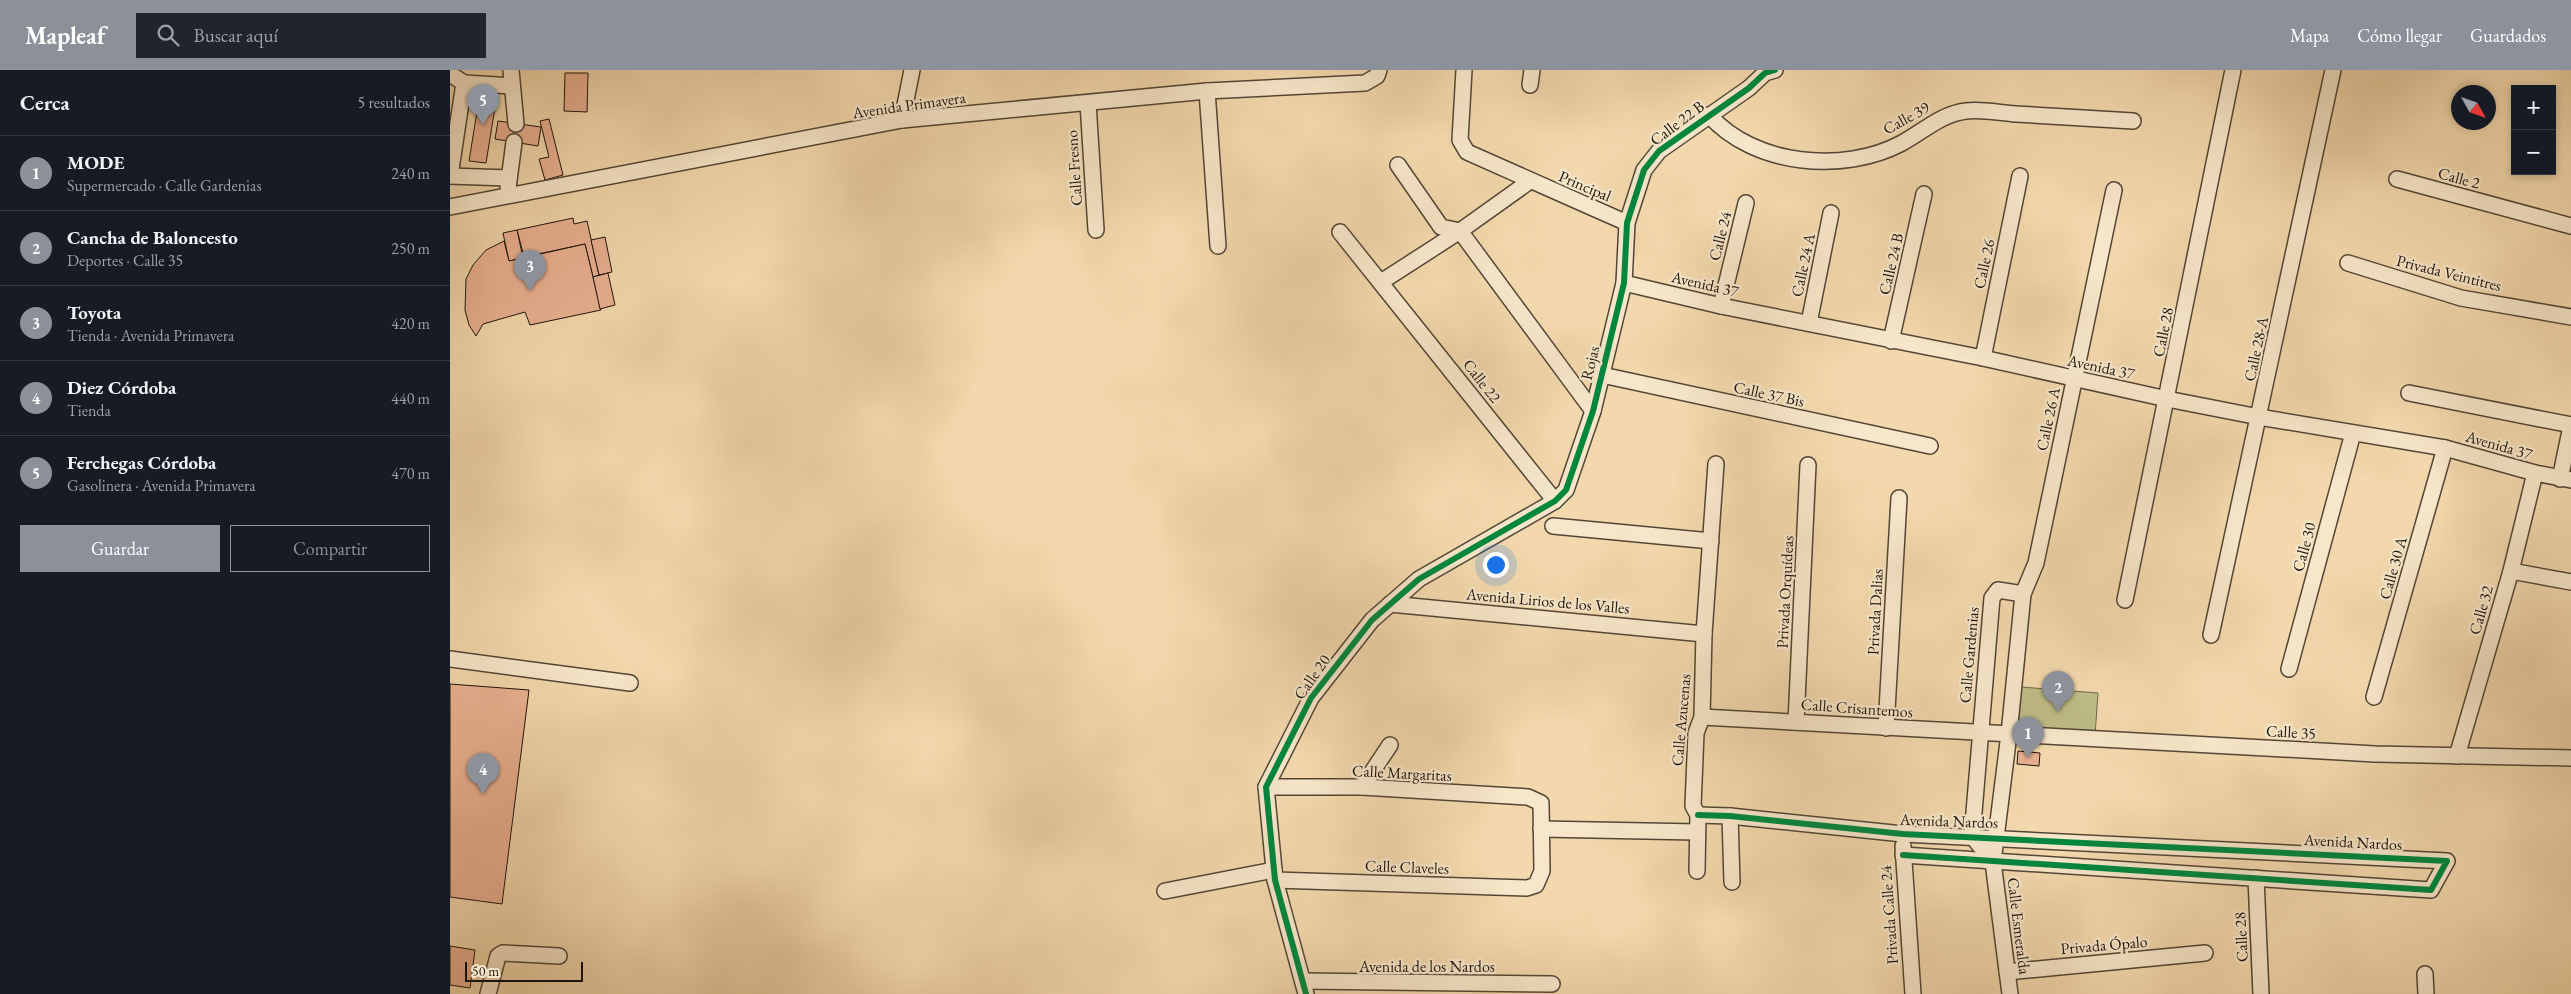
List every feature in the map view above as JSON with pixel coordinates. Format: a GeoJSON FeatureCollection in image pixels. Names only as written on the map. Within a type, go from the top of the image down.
{"type":"FeatureCollection","features":[{"type":"Feature","properties":{"kind":"street"},"geometry":{"type":"LineString","coordinates":[[511,70],[516,124]]}},
{"type":"Feature","properties":{"kind":"street"},"geometry":{"type":"LineString","coordinates":[[902,120],[912,70]]}},
{"type":"Feature","properties":{"kind":"street"},"geometry":{"type":"LineString","coordinates":[[1340,232],[1381,282],[1460,231],[1530,181],[1467,152],[1460,140],[1464,70]]}},
{"type":"Feature","properties":{"kind":"street","name":"Calle 22 B"},"geometry":{"type":"LineString","coordinates":[[1627,223],[1644,170],[1659,150],[1749,88],[1765,73],[1775,70]]}},
{"type":"Feature","properties":{"kind":"street","name":"Calle 28"},"geometry":{"type":"LineString","coordinates":[[2125,600],[2233,70]]}},
{"type":"Feature","properties":{"kind":"street","name":"Calle 28-A"},"geometry":{"type":"LineString","coordinates":[[2211,636],[2333,70]]}},
{"type":"Feature","properties":{"kind":"street","name":"Avenida Primavera"},"geometry":{"type":"LineString","coordinates":[[450,207],[902,120],[1088,104],[1207,91],[1365,83],[1378,73]]}},
{"type":"Feature","properties":{"kind":"street"},"geometry":{"type":"LineString","coordinates":[[450,74],[464,83],[512,86]]}},
{"type":"Feature","properties":{"kind":"street"},"geometry":{"type":"LineString","coordinates":[[464,83],[450,176],[509,178]]}},
{"type":"Feature","properties":{"kind":"street"},"geometry":{"type":"LineString","coordinates":[[1207,91],[1218,246]]}},
{"type":"Feature","properties":{"kind":"street","name":"Calle Fresno"},"geometry":{"type":"LineString","coordinates":[[1088,104],[1096,230]]}},
{"type":"Feature","properties":{"kind":"street","name":"Calle 39"},"geometry":{"type":"LineString","coordinates":[[1709,114],[1726,130],[1771,153],[1803,160],[1835,161],[1866,157],[1902,143],[1939,119],[1966,111],[2133,121]]}},
{"type":"Feature","properties":{"kind":"street"},"geometry":{"type":"LineString","coordinates":[[506,196],[514,142]]}},
{"type":"Feature","properties":{"kind":"street"},"geometry":{"type":"LineString","coordinates":[[1398,166],[1441,227],[1460,231],[1593,411]]}},
{"type":"Feature","properties":{"kind":"street","name":"Calle 26"},"geometry":{"type":"LineString","coordinates":[[1982,358],[2020,176]]}},
{"type":"Feature","properties":{"kind":"street","name":"Calle 2"},"geometry":{"type":"LineString","coordinates":[[2397,179],[2571,226]]}},
{"type":"Feature","properties":{"kind":"street","name":"Principal"},"geometry":{"type":"LineString","coordinates":[[1530,181],[1627,223]]}},
{"type":"Feature","properties":{"kind":"street","name":"Calle 26 A"},"geometry":{"type":"LineString","coordinates":[[2023,594],[2036,563],[2114,190]]}},
{"type":"Feature","properties":{"kind":"street","name":"Calle 24 B"},"geometry":{"type":"LineString","coordinates":[[1891,341],[1924,194]]}},
{"type":"Feature","properties":{"kind":"street","name":"Calle 24"},"geometry":{"type":"LineString","coordinates":[[1721,306],[1746,203]]}},
{"type":"Feature","properties":{"kind":"street","name":"Calle 24 A"},"geometry":{"type":"LineString","coordinates":[[1809,323],[1831,213]]}},
{"type":"Feature","properties":{"kind":"street","name":"Rojas"},"geometry":{"type":"LineString","coordinates":[[1555,501],[1566,490],[1593,411],[1624,283],[1627,223]]}},
{"type":"Feature","properties":{"kind":"street","name":"Privada Veintitres"},"geometry":{"type":"LineString","coordinates":[[2348,264],[2461,298],[2571,317]]}},
{"type":"Feature","properties":{"kind":"street","name":"Calle 22"},"geometry":{"type":"LineString","coordinates":[[1381,282],[1555,501]]}},
{"type":"Feature","properties":{"kind":"street","name":"Avenida 37"},"geometry":{"type":"LineString","coordinates":[[1624,283],[1721,306],[1982,358],[2167,399],[2259,417],[2445,448],[2535,473],[2566,479]]}},
{"type":"Feature","properties":{"kind":"street","name":"Calle 37 Bis"},"geometry":{"type":"LineString","coordinates":[[1602,376],[1930,446]]}},
{"type":"Feature","properties":{"kind":"street"},"geometry":{"type":"LineString","coordinates":[[2409,393],[2571,425],[2566,479]]}},
{"type":"Feature","properties":{"kind":"street","name":"Calle 30"},"geometry":{"type":"LineString","coordinates":[[2289,669],[2353,433]]}},
{"type":"Feature","properties":{"kind":"street","name":"Calle 30 A"},"geometry":{"type":"LineString","coordinates":[[2374,697],[2445,448]]}},
{"type":"Feature","properties":{"kind":"street","name":"Calle Azucenas"},"geometry":{"type":"LineString","coordinates":[[1697,872],[1698,815],[1694,806],[1696,733],[1702,717],[1704,634],[1716,464]]}},
{"type":"Feature","properties":{"kind":"street","name":"Privada Orquídeas"},"geometry":{"type":"LineString","coordinates":[[1796,722],[1808,465]]}},
{"type":"Feature","properties":{"kind":"street","name":"Calle 32"},"geometry":{"type":"LineString","coordinates":[[2457,756],[2511,571],[2535,473]]}},
{"type":"Feature","properties":{"kind":"street","name":"Privada Dalias"},"geometry":{"type":"LineString","coordinates":[[1886,728],[1899,498]]}},
{"type":"Feature","properties":{"kind":"street","name":"Calle 20"},"geometry":{"type":"LineString","coordinates":[[1266,787],[1311,698],[1372,620],[1419,579],[1555,501]]}},
{"type":"Feature","properties":{"kind":"street"},"geometry":{"type":"LineString","coordinates":[[1553,526],[1710,541]]}},
{"type":"Feature","properties":{"kind":"street"},"geometry":{"type":"LineString","coordinates":[[2511,571],[2571,582]]}},
{"type":"Feature","properties":{"kind":"street","name":"Calle Gardenias"},"geometry":{"type":"LineString","coordinates":[[1972,836],[1979,733],[1992,598],[1998,590],[2023,594]]}},
{"type":"Feature","properties":{"kind":"street"},"geometry":{"type":"LineString","coordinates":[[1993,862],[1998,837],[2023,594]]}},
{"type":"Feature","properties":{"kind":"street","name":"Avenida Lirios de los Valles"},"geometry":{"type":"LineString","coordinates":[[1390,604],[1704,634]]}},
{"type":"Feature","properties":{"kind":"street"},"geometry":{"type":"LineString","coordinates":[[450,659],[630,684]]}},
{"type":"Feature","properties":{"kind":"street","name":"Calle Crisantemos"},"geometry":{"type":"LineString","coordinates":[[1702,717],[2009,734]]}},
{"type":"Feature","properties":{"kind":"street","name":"Calle 35"},"geometry":{"type":"LineString","coordinates":[[2009,734],[2375,754],[2571,758]]}},
{"type":"Feature","properties":{"kind":"street"},"geometry":{"type":"LineString","coordinates":[[1362,788],[1390,745]]}},
{"type":"Feature","properties":{"kind":"street"},"geometry":{"type":"LineString","coordinates":[[1266,787],[1275,875],[1305,988]]}},
{"type":"Feature","properties":{"kind":"street","name":"Calle Margaritas"},"geometry":{"type":"LineString","coordinates":[[1266,787],[1362,788],[1535,799],[1541,803],[1541,829]]}},
{"type":"Feature","properties":{"kind":"street","name":"Avenida Nardos"},"geometry":{"type":"LineString","coordinates":[[1698,815],[1730,816],[1903,834],[1998,837],[2447,861],[2431,890],[1903,855]]}},
{"type":"Feature","properties":{"kind":"street"},"geometry":{"type":"LineString","coordinates":[[1730,816],[1732,882]]}},
{"type":"Feature","properties":{"kind":"street"},"geometry":{"type":"LineString","coordinates":[[1541,829],[1697,832]]}},
{"type":"Feature","properties":{"kind":"street","name":"Calle Claveles"},"geometry":{"type":"LineString","coordinates":[[1165,891],[1275,875],[1527,888],[1536,885],[1542,871],[1541,829]]}},
{"type":"Feature","properties":{"kind":"street","name":"Privada Calle 24"},"geometry":{"type":"LineString","coordinates":[[1903,834],[1912,994]]}},
{"type":"Feature","properties":{"kind":"street"},"geometry":{"type":"LineString","coordinates":[[1972,836],[1993,862]]}},
{"type":"Feature","properties":{"kind":"street","name":"Calle Esmeralda"},"geometry":{"type":"LineString","coordinates":[[1993,862],[2010,994]]}},
{"type":"Feature","properties":{"kind":"street","name":"Calle 28"},"geometry":{"type":"LineString","coordinates":[[2256,878],[2261,994]]}},
{"type":"Feature","properties":{"kind":"street"},"geometry":{"type":"LineString","coordinates":[[488,994],[498,956],[503,953],[559,956]]}},
{"type":"Feature","properties":{"kind":"street","name":"Privada Ópalo"},"geometry":{"type":"LineString","coordinates":[[2007,972],[2205,953]]}},
{"type":"Feature","properties":{"kind":"street"},"geometry":{"type":"LineString","coordinates":[[2425,974],[2426,994]]}},
{"type":"Feature","properties":{"kind":"street","name":"Avenida de los Nardos"},"geometry":{"type":"LineString","coordinates":[[1305,988],[1510,989],[1552,984]]}},
{"type":"Feature","properties":{"kind":"shaded area"},"geometry":{"type":"Polygon","coordinates":[[[2021,687],[2098,693],[2095,736],[2018,731],[2021,687]]]}},
{"type":"Feature","properties":{"kind":"building"},"geometry":{"type":"Polygon","coordinates":[[[565,73],[588,73],[587,112],[564,111],[565,73]]]}},
{"type":"Feature","properties":{"kind":"building"},"geometry":{"type":"Polygon","coordinates":[[[481,87],[498,89],[486,163],[469,161],[481,87]]]}},
{"type":"Feature","properties":{"kind":"building"},"geometry":{"type":"Polygon","coordinates":[[[549,119],[563,175],[545,180],[539,159],[549,157],[540,121],[549,119]]]}},
{"type":"Feature","properties":{"kind":"building"},"geometry":{"type":"Polygon","coordinates":[[[498,121],[541,127],[538,146],[495,139],[498,121]]]}},
{"type":"Feature","properties":{"kind":"building"},"geometry":{"type":"Polygon","coordinates":[[[573,218],[574,224],[587,221],[599,275],[593,277],[585,244],[524,257],[517,230],[573,218]]]}},
{"type":"Feature","properties":{"kind":"building"},"geometry":{"type":"Polygon","coordinates":[[[517,230],[523,258],[509,261],[503,233],[517,230]]]}},
{"type":"Feature","properties":{"kind":"building"},"geometry":{"type":"Polygon","coordinates":[[[605,237],[612,272],[599,275],[591,240],[605,237]]]}},
{"type":"Feature","properties":{"kind":"building"},"geometry":{"type":"Polygon","coordinates":[[[504,241],[509,261],[585,244],[601,310],[530,325],[525,312],[483,324],[476,336],[469,325],[465,310],[466,279],[473,265],[486,250],[504,241]]]}},
{"type":"Feature","properties":{"kind":"building"},"geometry":{"type":"Polygon","coordinates":[[[608,273],[615,305],[600,309],[593,277],[608,273]]]}},
{"type":"Feature","properties":{"kind":"building"},"geometry":{"type":"Polygon","coordinates":[[[450,684],[529,690],[502,904],[450,897],[450,684]]]}},
{"type":"Feature","properties":{"kind":"building"},"geometry":{"type":"Polygon","coordinates":[[[2018,751],[2040,753],[2039,766],[2017,764],[2018,751]]]}},
{"type":"Feature","properties":{"kind":"building"},"geometry":{"type":"Polygon","coordinates":[[[450,946],[475,950],[470,988],[450,985],[450,946]]]}},
{"type":"Feature","properties":{"kind":"cycle path"},"geometry":{"type":"LineString","coordinates":[[1306,994],[1275,880],[1266,787],[1311,698],[1372,620],[1419,579],[1555,501],[1566,490],[1593,411],[1624,283],[1627,223],[1644,170],[1659,151],[1749,88],[1765,73],[1775,70]]}},
{"type":"Feature","properties":{"kind":"cycle path"},"geometry":{"type":"LineString","coordinates":[[1698,815],[1730,816],[1903,834],[2447,861],[2431,890],[1903,855]]}},
{"type":"Feature","properties":{"kind":"place","name":"Ferchegas Córdoba"},"geometry":{"type":"Point","coordinates":[483,125]}},
{"type":"Feature","properties":{"kind":"place","name":"Toyota"},"geometry":{"type":"Point","coordinates":[530,291]}},
{"type":"Feature","properties":{"kind":"place","name":"Cancha de Baloncesto"},"geometry":{"type":"Point","coordinates":[2058,712]}},
{"type":"Feature","properties":{"kind":"place","name":"MODE"},"geometry":{"type":"Point","coordinates":[2028,758]}},
{"type":"Feature","properties":{"kind":"place","name":"Diez Córdoba"},"geometry":{"type":"Point","coordinates":[483,794]}}]}
